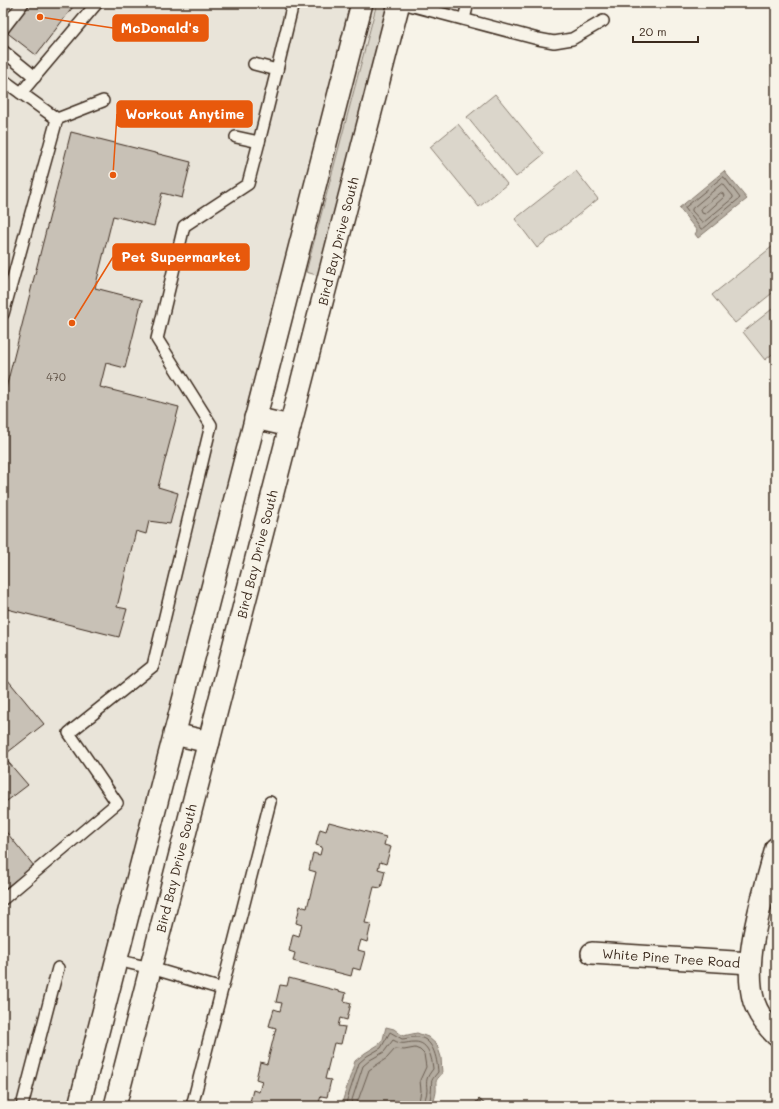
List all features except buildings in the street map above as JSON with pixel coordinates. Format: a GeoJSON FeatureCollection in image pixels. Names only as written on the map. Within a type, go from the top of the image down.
{"type":"FeatureCollection","features":[{"type":"Feature","properties":{"kind":"street"},"geometry":{"type":"LineString","coordinates":[[79,1106],[362,3]]}},
{"type":"Feature","properties":{"kind":"street","name":"Bird Bay Drive South"},"geometry":{"type":"LineString","coordinates":[[115,1106],[400,3]]}},
{"type":"Feature","properties":{"kind":"street"},"geometry":{"type":"LineString","coordinates":[[256,418],[290,426]]}},
{"type":"Feature","properties":{"kind":"street"},"geometry":{"type":"LineString","coordinates":[[174,734],[209,742]]}},
{"type":"Feature","properties":{"kind":"street","name":"White Pine Tree Road"},"geometry":{"type":"LineString","coordinates":[[776,848],[754,933],[750,963],[750,986],[754,1003],[762,1019],[776,1035]]}},
{"type":"Feature","properties":{"kind":"street","name":"White Pine Tree Road"},"geometry":{"type":"LineString","coordinates":[[592,953],[750,963]]}},
{"type":"Feature","properties":{"kind":"lane"},"geometry":{"type":"LineString","coordinates":[[3,9],[8,3]]}},
{"type":"Feature","properties":{"kind":"lane"},"geometry":{"type":"LineString","coordinates":[[3,29],[23,3]]}},
{"type":"Feature","properties":{"kind":"lane"},"geometry":{"type":"LineString","coordinates":[[21,93],[97,3]]}},
{"type":"Feature","properties":{"kind":"lane"},"geometry":{"type":"LineString","coordinates":[[3,898],[117,803],[69,733],[154,666],[211,425],[157,339],[184,226],[248,184],[293,3]]}},
{"type":"Feature","properties":{"kind":"lane"},"geometry":{"type":"LineString","coordinates":[[400,3],[554,42],[572,39],[603,21]]}},
{"type":"Feature","properties":{"kind":"lane"},"geometry":{"type":"LineString","coordinates":[[464,20],[468,3]]}},
{"type":"Feature","properties":{"kind":"lane"},"geometry":{"type":"LineString","coordinates":[[3,51],[35,77]]}},
{"type":"Feature","properties":{"kind":"lane"},"geometry":{"type":"LineString","coordinates":[[254,64],[277,70]]}},
{"type":"Feature","properties":{"kind":"lane"},"geometry":{"type":"LineString","coordinates":[[3,80],[57,119]]}},
{"type":"Feature","properties":{"kind":"lane"},"geometry":{"type":"LineString","coordinates":[[57,119],[103,101]]}},
{"type":"Feature","properties":{"kind":"lane"},"geometry":{"type":"LineString","coordinates":[[3,314],[57,119]]}},
{"type":"Feature","properties":{"kind":"lane"},"geometry":{"type":"LineString","coordinates":[[236,137],[259,142]]}},
{"type":"Feature","properties":{"kind":"lane"},"geometry":{"type":"LineString","coordinates":[[192,1106],[270,802]]}},
{"type":"Feature","properties":{"kind":"lane"},"geometry":{"type":"LineString","coordinates":[[116,960],[151,968],[222,989]]}},
{"type":"Feature","properties":{"kind":"lane"},"geometry":{"type":"LineString","coordinates":[[22,1106],[58,968]]}},
{"type":"Feature","properties":{"kind":"shaded area"},"geometry":{"type":"Polygon","coordinates":[[[3,3],[377,3],[85,1106],[3,1106],[3,3]]]}},
{"type":"Feature","properties":{"kind":"shaded area"},"geometry":{"type":"Polygon","coordinates":[[[377,3],[407,3],[337,281],[306,272],[377,3]]]}},
{"type":"Feature","properties":{"kind":"shaded area"},"geometry":{"type":"Polygon","coordinates":[[[495,94],[544,154],[516,177],[467,117],[495,94]]]}},
{"type":"Feature","properties":{"kind":"shaded area"},"geometry":{"type":"Polygon","coordinates":[[[458,124],[507,184],[479,207],[430,147],[458,124]]]}},
{"type":"Feature","properties":{"kind":"shaded area"},"geometry":{"type":"Polygon","coordinates":[[[576,171],[598,199],[537,248],[515,219],[576,171]]]}},
{"type":"Feature","properties":{"kind":"shaded area"},"geometry":{"type":"Polygon","coordinates":[[[773,246],[776,249],[776,290],[735,323],[712,295],[773,246]]]}},
{"type":"Feature","properties":{"kind":"shaded area"},"geometry":{"type":"Polygon","coordinates":[[[776,306],[776,351],[765,360],[743,332],[776,306]]]}},
{"type":"Feature","properties":{"kind":"water"},"geometry":{"type":"Polygon","coordinates":[[[724,171],[747,199],[698,238],[695,234],[697,231],[679,208],[724,171]]]}},
{"type":"Feature","properties":{"kind":"water"},"geometry":{"type":"Polygon","coordinates":[[[386,1027],[394,1029],[403,1036],[417,1033],[428,1037],[437,1045],[441,1057],[442,1074],[436,1081],[436,1092],[432,1106],[341,1106],[355,1061],[378,1045],[383,1039],[386,1027]]]}},
{"type":"Feature","properties":{"kind":"place","name":"McDonald's"},"geometry":{"type":"Point","coordinates":[40,17]}},
{"type":"Feature","properties":{"kind":"place","name":"Workout Anytime"},"geometry":{"type":"Point","coordinates":[113,175]}},
{"type":"Feature","properties":{"kind":"place","name":"Pet Supermarket"},"geometry":{"type":"Point","coordinates":[72,323]}}]}
